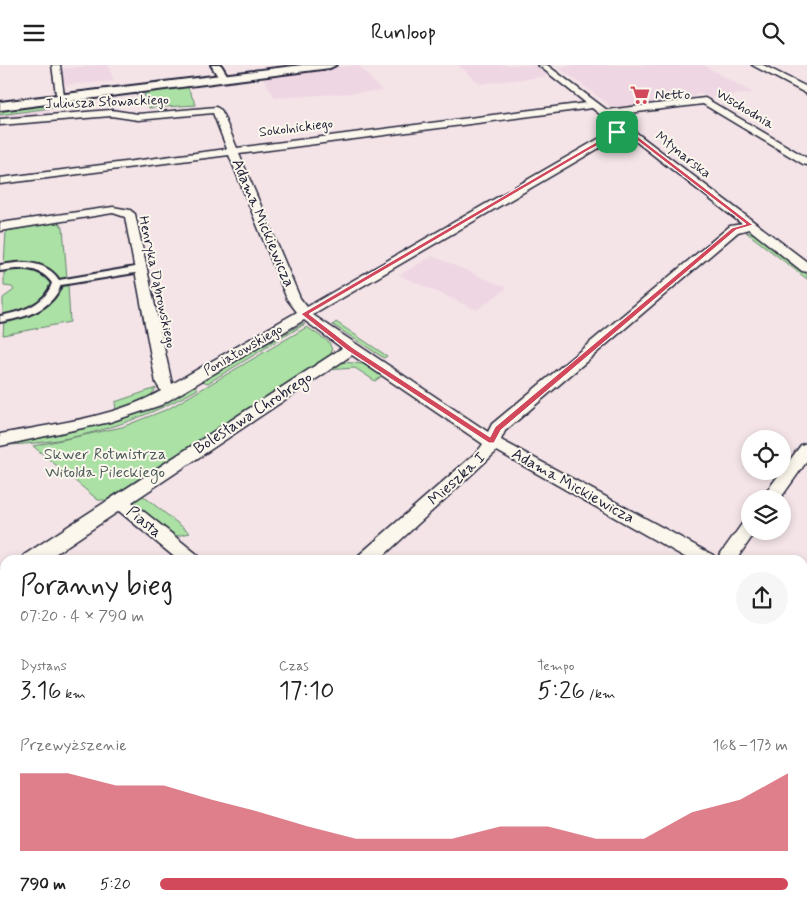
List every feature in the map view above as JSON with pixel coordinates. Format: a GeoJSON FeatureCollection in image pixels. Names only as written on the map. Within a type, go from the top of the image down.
{"type":"FeatureCollection","features":[{"type":"Feature","properties":{"kind":"main road"},"geometry":{"type":"LineString","coordinates":[[0,101],[220,72],[294,65]]}},
{"type":"Feature","properties":{"kind":"main road"},"geometry":{"type":"LineString","coordinates":[[0,106],[220,72],[330,65]]}},
{"type":"Feature","properties":{"kind":"street"},"geometry":{"type":"LineString","coordinates":[[56,65],[61,94]]}},
{"type":"Feature","properties":{"kind":"street","name":"Młynarska"},"geometry":{"type":"LineString","coordinates":[[542,65],[807,268]]}},
{"type":"Feature","properties":{"kind":"street"},"geometry":{"type":"LineString","coordinates":[[756,65],[807,91]]}},
{"type":"Feature","properties":{"kind":"street","name":"Wschodnia"},"geometry":{"type":"LineString","coordinates":[[605,113],[705,101],[807,162]]}},
{"type":"Feature","properties":{"kind":"street","name":"Sokolnickiego"},"geometry":{"type":"LineString","coordinates":[[0,181],[595,105]]}},
{"type":"Feature","properties":{"kind":"street","name":"Adama Mickiewicza"},"geometry":{"type":"LineString","coordinates":[[216,110],[294,299],[305,314],[351,349],[491,441],[697,555]]}},
{"type":"Feature","properties":{"kind":"street","name":"Juliusza Słowackiego"},"geometry":{"type":"LineString","coordinates":[[0,122],[111,113],[138,117],[216,110]]}},
{"type":"Feature","properties":{"kind":"street","name":"Poniatowskiego"},"geometry":{"type":"LineString","coordinates":[[0,440],[110,417],[143,406],[170,393],[608,137],[626,130]]}},
{"type":"Feature","properties":{"kind":"street","name":"Henryka Dąbrowskiego"},"geometry":{"type":"LineString","coordinates":[[0,227],[113,210],[126,212],[131,216],[164,383],[170,393]]}},
{"type":"Feature","properties":{"kind":"street","name":"Mieszka I"},"geometry":{"type":"LineString","coordinates":[[372,555],[489,450],[491,441],[498,428],[734,229],[750,225]]}},
{"type":"Feature","properties":{"kind":"street"},"geometry":{"type":"LineString","coordinates":[[0,269],[25,265],[40,267],[50,273],[58,283]]}},
{"type":"Feature","properties":{"kind":"street"},"geometry":{"type":"LineString","coordinates":[[58,283],[141,269]]}},
{"type":"Feature","properties":{"kind":"street"},"geometry":{"type":"LineString","coordinates":[[0,319],[16,316],[38,306],[52,295],[58,283]]}},
{"type":"Feature","properties":{"kind":"street","name":"Bolesława Chrobrego"},"geometry":{"type":"LineString","coordinates":[[39,555],[351,349]]}},
{"type":"Feature","properties":{"kind":"street"},"geometry":{"type":"LineString","coordinates":[[777,490],[807,449]]}},
{"type":"Feature","properties":{"kind":"street","name":"Piasta"},"geometry":{"type":"LineString","coordinates":[[120,502],[185,555]]}},
{"type":"Feature","properties":{"kind":"street"},"geometry":{"type":"LineString","coordinates":[[729,555],[741,538]]}},
{"type":"Feature","properties":{"kind":"shaded area"},"geometry":{"type":"Polygon","coordinates":[[[108,65],[114,81],[65,85],[61,69],[108,65]]]}},
{"type":"Feature","properties":{"kind":"shaded area"},"geometry":{"type":"Polygon","coordinates":[[[358,65],[382,91],[275,98],[262,76],[358,65]]]}},
{"type":"Feature","properties":{"kind":"shaded area"},"geometry":{"type":"Polygon","coordinates":[[[458,65],[535,65],[549,76],[480,84],[458,65]]]}},
{"type":"Feature","properties":{"kind":"shaded area"},"geometry":{"type":"Polygon","coordinates":[[[576,65],[703,65],[753,93],[710,98],[700,93],[695,94],[693,97],[673,100],[671,102],[632,108],[629,105],[612,107],[558,67],[576,65]]]}},
{"type":"Feature","properties":{"kind":"shaded area"},"geometry":{"type":"Polygon","coordinates":[[[49,109],[48,117],[0,120],[0,115],[49,109]]]}},
{"type":"Feature","properties":{"kind":"shaded area"},"geometry":{"type":"Polygon","coordinates":[[[433,256],[507,288],[477,310],[399,275],[433,256]]]}},
{"type":"Feature","properties":{"kind":"green space"},"geometry":{"type":"Polygon","coordinates":[[[187,86],[196,105],[149,108],[144,94],[148,90],[187,86]]]}},
{"type":"Feature","properties":{"kind":"green space"},"geometry":{"type":"Polygon","coordinates":[[[63,101],[57,103],[57,107],[0,115],[0,110],[63,101]]]}},
{"type":"Feature","properties":{"kind":"green space"},"geometry":{"type":"Polygon","coordinates":[[[58,222],[63,228],[67,278],[59,280],[50,269],[43,266],[27,264],[4,265],[6,231],[58,222]]]}},
{"type":"Feature","properties":{"kind":"green space"},"geometry":{"type":"Polygon","coordinates":[[[746,232],[756,234],[807,273],[807,279],[746,232]]]}},
{"type":"Feature","properties":{"kind":"green space"},"geometry":{"type":"Polygon","coordinates":[[[18,268],[41,274],[51,284],[43,297],[32,306],[3,315],[3,298],[14,290],[12,287],[4,286],[4,269],[18,268]]]}},
{"type":"Feature","properties":{"kind":"green space"},"geometry":{"type":"Polygon","coordinates":[[[68,284],[70,322],[3,335],[4,321],[51,300],[60,285],[68,284]]]}},
{"type":"Feature","properties":{"kind":"green space"},"geometry":{"type":"Polygon","coordinates":[[[336,322],[387,356],[384,358],[333,325],[336,322]]]}},
{"type":"Feature","properties":{"kind":"green space"},"geometry":{"type":"Polygon","coordinates":[[[305,324],[208,383],[202,381],[305,324]]]}},
{"type":"Feature","properties":{"kind":"green space","name":"Skwer Rotmistrza Witolda Pileckiego"},"geometry":{"type":"Polygon","coordinates":[[[307,327],[329,342],[332,350],[331,354],[106,500],[98,500],[33,446],[122,427],[168,409],[307,327]]]}},
{"type":"Feature","properties":{"kind":"green space"},"geometry":{"type":"Polygon","coordinates":[[[342,362],[363,364],[382,376],[375,381],[355,368],[326,370],[342,362]]]}},
{"type":"Feature","properties":{"kind":"green space"},"geometry":{"type":"Polygon","coordinates":[[[195,385],[198,389],[176,401],[106,429],[57,440],[7,445],[80,429],[127,416],[150,408],[195,385]]]}},
{"type":"Feature","properties":{"kind":"green space"},"geometry":{"type":"Polygon","coordinates":[[[156,388],[150,397],[116,410],[115,402],[156,388]]]}},
{"type":"Feature","properties":{"kind":"green space"},"geometry":{"type":"Polygon","coordinates":[[[201,453],[204,455],[142,495],[190,533],[176,536],[135,504],[135,499],[201,453]]]}},
{"type":"Feature","properties":{"kind":"place","name":"Netto"},"geometry":{"type":"Point","coordinates":[640,95]}},
{"type":"Feature","properties":{"kind":"route"},"geometry":{"type":"LineString","coordinates":[[626,130],[750,225],[734,229],[498,428],[491,441],[351,349],[312,322],[305,314],[416,250],[617,132],[626,130]]}}]}
